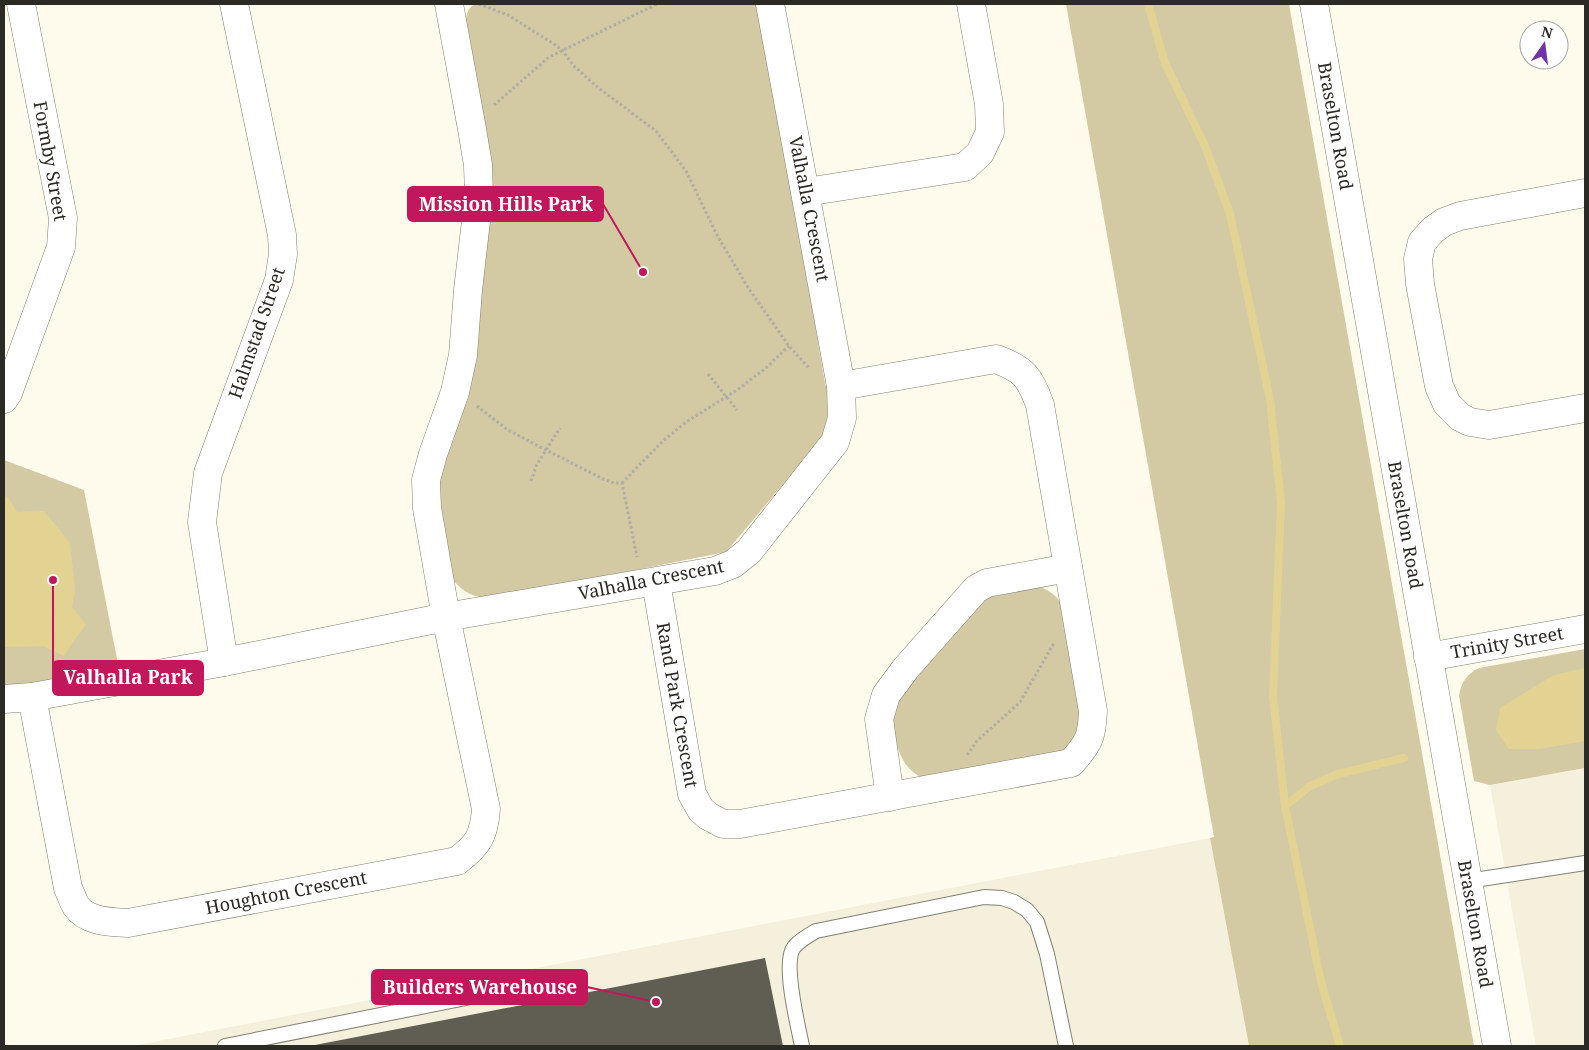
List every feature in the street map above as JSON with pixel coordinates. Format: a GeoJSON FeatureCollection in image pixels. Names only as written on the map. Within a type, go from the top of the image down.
{"type":"FeatureCollection","features":[{"type":"Feature","properties":{"kind":"street","name":"Formby Street"},"geometry":{"type":"LineString","coordinates":[[4,399],[8,393],[61,248],[63,233],[63,218],[21,4]]}},
{"type":"Feature","properties":{"kind":"street","name":"Halmstad Street"},"geometry":{"type":"LineString","coordinates":[[224,662],[202,522],[208,473],[279,280],[283,254],[282,235],[234,4]]}},
{"type":"Feature","properties":{"kind":"street","name":"Houghton Crescent"},"geometry":{"type":"LineString","coordinates":[[32,697],[68,888],[77,908],[90,918],[105,922],[128,923],[457,861],[472,849],[481,836],[485,826],[486,810],[446,617],[427,508],[426,480],[455,392],[463,355],[479,195],[478,165],[450,4]]}},
{"type":"Feature","properties":{"kind":"street","name":"Valhalla Crescent"},"geometry":{"type":"LineString","coordinates":[[4,699],[32,697],[224,662],[446,617],[715,571],[733,564],[749,551],[834,442],[842,418],[841,386],[770,4]]}},
{"type":"Feature","properties":{"kind":"street"},"geometry":{"type":"LineString","coordinates":[[806,192],[964,167],[980,153],[990,132],[989,104],[970,4]]}},
{"type":"Feature","properties":{"kind":"street","name":"Braselton Road"},"geometry":{"type":"LineString","coordinates":[[1314,4],[1497,1046]]}},
{"type":"Feature","properties":{"kind":"street"},"geometry":{"type":"LineString","coordinates":[[1585,193],[1460,216],[1444,222],[1422,242],[1418,259],[1420,284],[1438,386],[1452,410],[1470,422],[1489,425],[1585,408]]}},
{"type":"Feature","properties":{"kind":"street","name":"Rand Park Crescent"},"geometry":{"type":"LineString","coordinates":[[650,583],[692,794],[701,810],[723,824],[740,824],[1071,763],[1086,747],[1092,730],[1093,711],[1040,404],[1032,383],[1012,364],[996,359],[841,386]]}},
{"type":"Feature","properties":{"kind":"street"},"geometry":{"type":"LineString","coordinates":[[890,797],[879,719],[886,695],[906,668],[976,589],[987,583],[1068,568]]}},
{"type":"Feature","properties":{"kind":"street","name":"Trinity Street"},"geometry":{"type":"LineString","coordinates":[[1428,657],[1585,629]]}},
{"type":"Feature","properties":{"kind":"lane"},"geometry":{"type":"LineString","coordinates":[[1468,881],[1585,864]]}},
{"type":"Feature","properties":{"kind":"lane"},"geometry":{"type":"LineString","coordinates":[[802,1046],[789,971],[790,957],[794,948],[802,939],[816,931],[984,898],[1002,898],[1014,902],[1027,910],[1037,922],[1047,954],[1066,1046]]}},
{"type":"Feature","properties":{"kind":"lane"},"geometry":{"type":"LineString","coordinates":[[225,1046],[541,983]]}},
{"type":"Feature","properties":{"kind":"path"},"geometry":{"type":"LineString","coordinates":[[478,4],[508,15],[562,50],[573,65],[596,86],[656,131],[686,170],[723,244],[759,305],[788,346],[825,384],[841,386]]}},
{"type":"Feature","properties":{"kind":"path"},"geometry":{"type":"LineString","coordinates":[[472,129],[480,118],[549,56],[657,4]]}},
{"type":"Feature","properties":{"kind":"path"},"geometry":{"type":"LineString","coordinates":[[455,392],[479,407],[508,430],[602,480],[622,483],[662,441],[686,422],[728,396],[766,368],[788,346]]}},
{"type":"Feature","properties":{"kind":"path"},"geometry":{"type":"LineString","coordinates":[[708,374],[728,396],[737,410]]}},
{"type":"Feature","properties":{"kind":"path"},"geometry":{"type":"LineString","coordinates":[[531,481],[537,464],[560,428]]}},
{"type":"Feature","properties":{"kind":"path"},"geometry":{"type":"LineString","coordinates":[[622,483],[650,583]]}},
{"type":"Feature","properties":{"kind":"path"},"geometry":{"type":"LineString","coordinates":[[957,784],[966,757],[976,741],[1020,702],[1062,632],[1078,623]]}},
{"type":"Feature","properties":{"kind":"shaded area"},"geometry":{"type":"Polygon","coordinates":[[[474,4],[760,4],[825,383],[832,407],[829,430],[726,552],[495,598],[483,598],[472,595],[453,580],[435,491],[471,376],[465,20],[469,9],[474,4]]]}},
{"type":"Feature","properties":{"kind":"shaded area"},"geometry":{"type":"Polygon","coordinates":[[[1066,4],[1289,4],[1474,1046],[1249,1046],[1210,838],[1214,837],[1066,4]]]}},
{"type":"Feature","properties":{"kind":"shaded area"},"geometry":{"type":"Polygon","coordinates":[[[4,460],[84,490],[119,669],[4,691],[4,460]]]}},
{"type":"Feature","properties":{"kind":"shaded area"},"geometry":{"type":"Polygon","coordinates":[[[4,496],[8,497],[17,512],[44,511],[70,543],[75,590],[72,607],[86,625],[64,656],[43,646],[4,647],[4,496]]]}},
{"type":"Feature","properties":{"kind":"shaded area"},"geometry":{"type":"Polygon","coordinates":[[[1041,587],[1055,596],[1065,609],[1085,718],[1076,746],[1057,756],[922,778],[916,775],[902,758],[892,730],[895,703],[984,596],[1041,587]]]}},
{"type":"Feature","properties":{"kind":"shaded area"},"geometry":{"type":"Polygon","coordinates":[[[1585,649],[1585,768],[1490,785],[1474,781],[1459,696],[1461,687],[1468,676],[1479,668],[1585,649]]]}},
{"type":"Feature","properties":{"kind":"shaded area"},"geometry":{"type":"Polygon","coordinates":[[[1585,668],[1585,741],[1540,749],[1509,749],[1496,730],[1500,708],[1554,675],[1585,668]]]}},
{"type":"Feature","properties":{"kind":"shaded area"},"geometry":{"type":"Polygon","coordinates":[[[1585,768],[1585,1046],[1536,1046],[1490,785],[1585,768]]]}},
{"type":"Feature","properties":{"kind":"shaded area"},"geometry":{"type":"Polygon","coordinates":[[[1210,838],[1249,1046],[132,1046],[1210,838]]]}},
{"type":"Feature","properties":{"kind":"building"},"geometry":{"type":"Polygon","coordinates":[[[765,958],[783,1046],[315,1046],[315,1045],[765,958]]]}},
{"type":"Feature","properties":{"kind":"waterway"},"geometry":{"type":"LineString","coordinates":[[1148,4],[1165,63],[1205,146],[1230,214],[1270,399],[1281,503],[1273,696],[1285,806],[1321,982],[1340,1046]]}},
{"type":"Feature","properties":{"kind":"waterway"},"geometry":{"type":"LineString","coordinates":[[1285,806],[1310,786],[1338,774],[1404,758]]}},
{"type":"Feature","properties":{"kind":"place","name":"Mission Hills Park"},"geometry":{"type":"Point","coordinates":[643,272]}},
{"type":"Feature","properties":{"kind":"place","name":"Valhalla Park"},"geometry":{"type":"Point","coordinates":[53,580]}},
{"type":"Feature","properties":{"kind":"place","name":"Builders Warehouse"},"geometry":{"type":"Point","coordinates":[656,1002]}}]}
